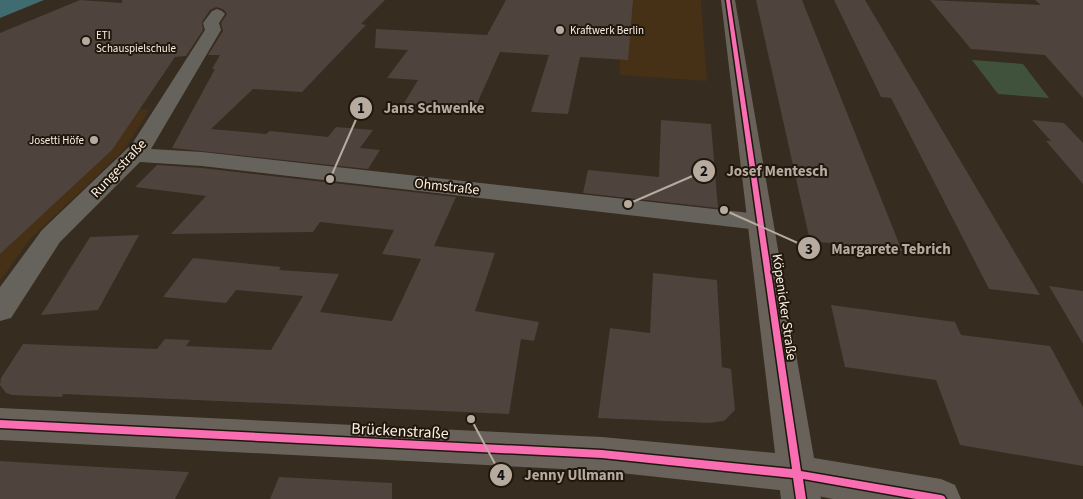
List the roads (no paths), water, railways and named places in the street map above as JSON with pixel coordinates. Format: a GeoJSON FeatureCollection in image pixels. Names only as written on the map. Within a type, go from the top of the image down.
{"type":"FeatureCollection","features":[{"type":"Feature","properties":{"kind":"main road","name":"Köpenicker Straße"},"geometry":{"type":"LineString","coordinates":[[728,0],[799,487]]}},
{"type":"Feature","properties":{"kind":"main road","name":"Brückenstraße"},"geometry":{"type":"LineString","coordinates":[[0,424],[602,454],[799,487],[941,499]]}},
{"type":"Feature","properties":{"kind":"street","name":"Rungestraße"},"geometry":{"type":"LineString","coordinates":[[0,310],[51,236],[141,148],[213,30],[211,23],[217,14]]}},
{"type":"Feature","properties":{"kind":"street","name":"Ohmstraße"},"geometry":{"type":"LineString","coordinates":[[134,154],[212,160],[759,222]]}},
{"type":"Feature","properties":{"kind":"water"},"geometry":{"type":"Polygon","coordinates":[[[0,0],[44,0],[0,18],[0,0]]]}},
{"type":"Feature","properties":{"kind":"place","name":"Kraftwerk Berlin"},"geometry":{"type":"Point","coordinates":[560,30]}},
{"type":"Feature","properties":{"kind":"place","name":"ETI Schauspielschule"},"geometry":{"type":"Point","coordinates":[86,41]}},
{"type":"Feature","properties":{"kind":"place","name":"Josetti Höfe"},"geometry":{"type":"Point","coordinates":[94,140]}},
{"type":"Feature","properties":{"kind":"place","name":"Jans Schwenke"},"geometry":{"type":"Point","coordinates":[330,179]}},
{"type":"Feature","properties":{"kind":"place","name":"Josef Mentesch"},"geometry":{"type":"Point","coordinates":[628,204]}},
{"type":"Feature","properties":{"kind":"place","name":"Margarete Tebrich"},"geometry":{"type":"Point","coordinates":[724,210]}},
{"type":"Feature","properties":{"kind":"place","name":"Jenny Ullmann"},"geometry":{"type":"Point","coordinates":[471,419]}}]}
